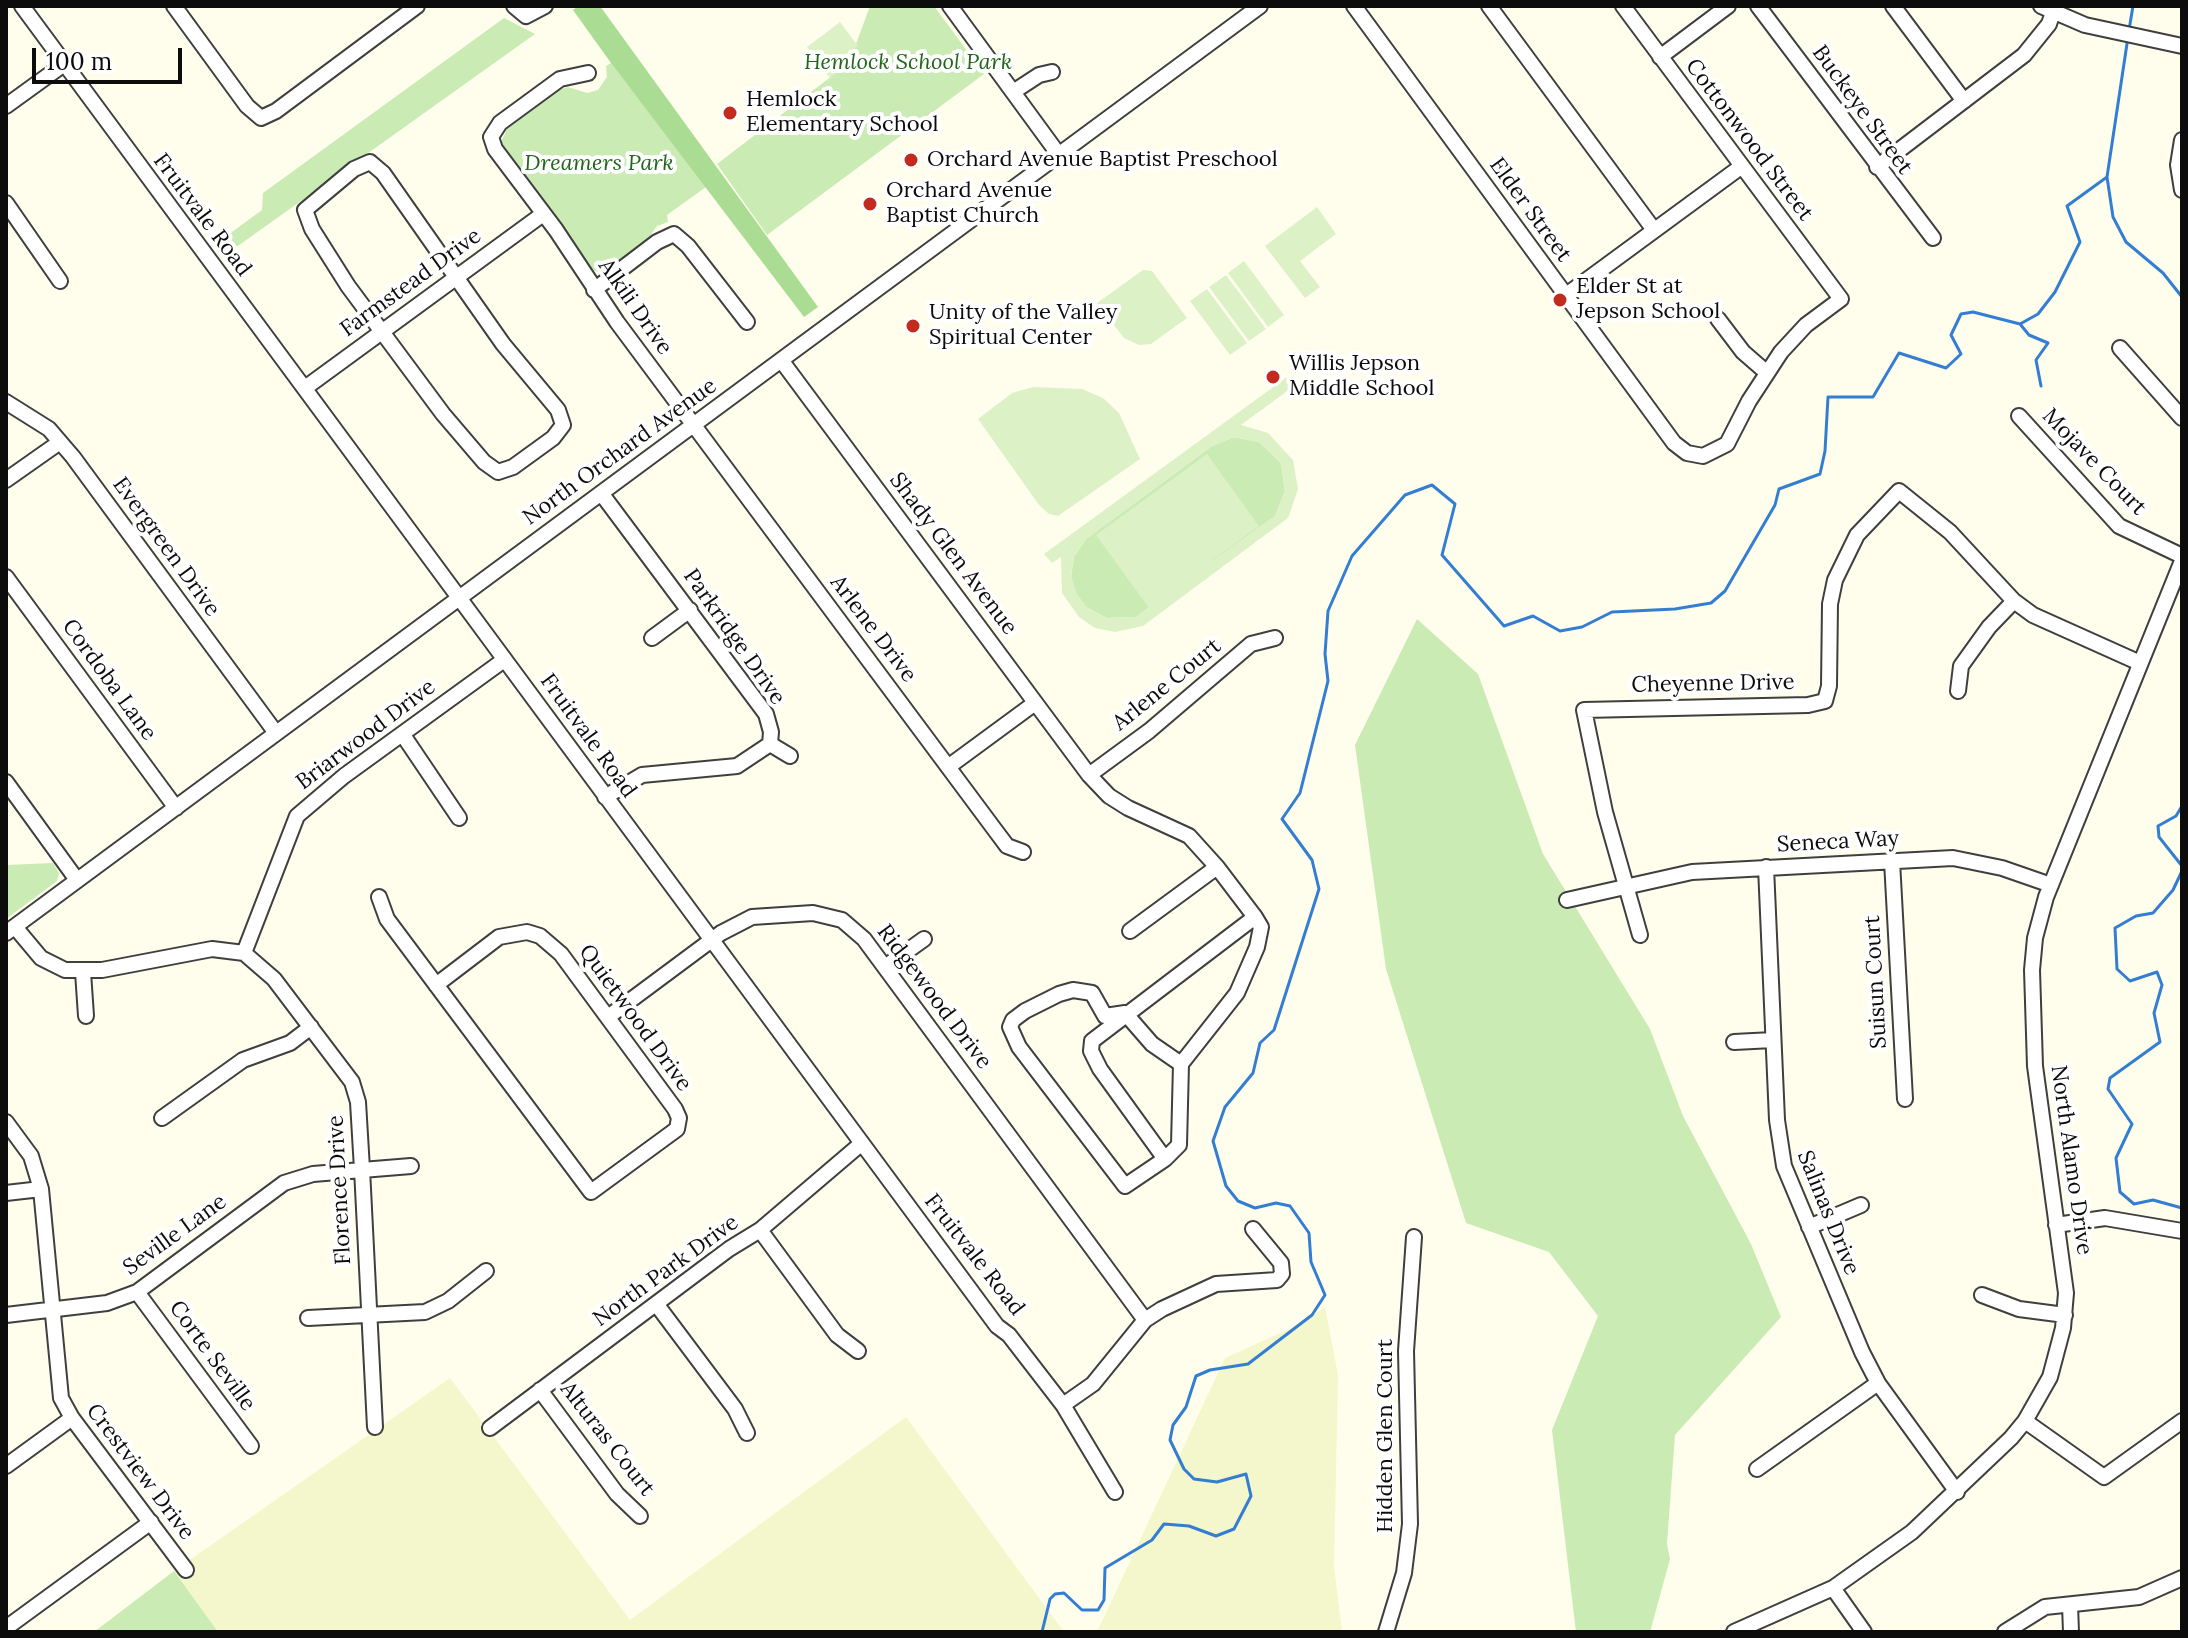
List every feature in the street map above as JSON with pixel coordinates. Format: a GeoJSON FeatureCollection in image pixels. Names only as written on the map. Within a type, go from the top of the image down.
{"type":"FeatureCollection","features":[{"type":"Feature","properties":{"kind":"street","name":"Fruitvale Road"},"geometry":{"type":"LineString","coordinates":[[22,6],[997,1326],[1009,1335],[1063,1405],[1115,1492]]}},
{"type":"Feature","properties":{"kind":"street"},"geometry":{"type":"LineString","coordinates":[[174,6],[247,106],[261,118],[276,111],[417,6]]}},
{"type":"Feature","properties":{"kind":"street"},"geometry":{"type":"LineString","coordinates":[[514,6],[526,16],[545,6]]}},
{"type":"Feature","properties":{"kind":"street","name":"North Orchard Avenue"},"geometry":{"type":"LineString","coordinates":[[11,930],[1260,6]]}},
{"type":"Feature","properties":{"kind":"street","name":"Elder Street"},"geometry":{"type":"LineString","coordinates":[[1354,6],[1677,447],[1692,455],[1713,454],[1731,439],[1766,372]]}},
{"type":"Feature","properties":{"kind":"street"},"geometry":{"type":"LineString","coordinates":[[1489,6],[1654,230]]}},
{"type":"Feature","properties":{"kind":"street","name":"Cottonwood Street"},"geometry":{"type":"LineString","coordinates":[[1623,6],[1841,299],[1800,331],[1766,372]]}},
{"type":"Feature","properties":{"kind":"street"},"geometry":{"type":"LineString","coordinates":[[1660,57],[1728,6]]}},
{"type":"Feature","properties":{"kind":"street","name":"Buckeye Street"},"geometry":{"type":"LineString","coordinates":[[1758,6],[1933,238]]}},
{"type":"Feature","properties":{"kind":"street"},"geometry":{"type":"LineString","coordinates":[[1893,6],[1964,101]]}},
{"type":"Feature","properties":{"kind":"street"},"geometry":{"type":"LineString","coordinates":[[1877,167],[2024,55],[2050,8],[2112,30],[2182,46]]}},
{"type":"Feature","properties":{"kind":"street"},"geometry":{"type":"LineString","coordinates":[[957,9],[1059,155]]}},
{"type":"Feature","properties":{"kind":"street"},"geometry":{"type":"LineString","coordinates":[[6,106],[64,64]]}},
{"type":"Feature","properties":{"kind":"street"},"geometry":{"type":"LineString","coordinates":[[1013,92],[1039,75],[1052,72]]}},
{"type":"Feature","properties":{"kind":"street","name":"Alkili Drive"},"geometry":{"type":"LineString","coordinates":[[588,73],[560,79],[500,123],[491,137],[495,149],[594,290],[694,425]]}},
{"type":"Feature","properties":{"kind":"street"},"geometry":{"type":"LineString","coordinates":[[2182,140],[2178,165],[2182,190]]}},
{"type":"Feature","properties":{"kind":"street"},"geometry":{"type":"LineString","coordinates":[[370,162],[383,173],[455,278],[558,410],[563,425],[543,445],[513,467],[498,472],[484,462],[443,414],[383,331],[348,286],[312,229],[305,210],[342,178],[370,162]]}},
{"type":"Feature","properties":{"kind":"street"},"geometry":{"type":"LineString","coordinates":[[1565,296],[1742,166]]}},
{"type":"Feature","properties":{"kind":"street"},"geometry":{"type":"LineString","coordinates":[[6,203],[60,281]]}},
{"type":"Feature","properties":{"kind":"street","name":"Farmstead Drive"},"geometry":{"type":"LineString","coordinates":[[305,388],[543,214]]}},
{"type":"Feature","properties":{"kind":"street"},"geometry":{"type":"LineString","coordinates":[[594,290],[657,242],[674,234],[688,246],[747,322]]}},
{"type":"Feature","properties":{"kind":"street"},"geometry":{"type":"LineString","coordinates":[[1718,319],[1743,352],[1766,372]]}},
{"type":"Feature","properties":{"kind":"street"},"geometry":{"type":"LineString","coordinates":[[2120,348],[2182,418]]}},
{"type":"Feature","properties":{"kind":"street","name":"Shady Glen Avenue"},"geometry":{"type":"LineString","coordinates":[[781,360],[1089,775],[1109,796],[1128,808],[1189,836],[1255,917]]}},
{"type":"Feature","properties":{"kind":"street","name":"Evergreen Drive"},"geometry":{"type":"LineString","coordinates":[[6,402],[34,418],[60,442],[276,733]]}},
{"type":"Feature","properties":{"kind":"street","name":"Mojave Court"},"geometry":{"type":"LineString","coordinates":[[2019,416],[2119,526],[2182,558]]}},
{"type":"Feature","properties":{"kind":"street","name":"Arlene Drive"},"geometry":{"type":"LineString","coordinates":[[694,425],[1007,846],[1023,852]]}},
{"type":"Feature","properties":{"kind":"street"},"geometry":{"type":"LineString","coordinates":[[6,480],[60,442]]}},
{"type":"Feature","properties":{"kind":"street","name":"Cheyenne Drive"},"geometry":{"type":"LineString","coordinates":[[1624,885],[1584,710],[1808,705],[1825,701],[1829,686],[1830,604],[1835,580],[1857,535],[1899,491],[1966,546],[2014,601],[2033,615],[2140,663]]}},
{"type":"Feature","properties":{"kind":"street","name":"Parkridge Drive"},"geometry":{"type":"LineString","coordinates":[[601,493],[766,714],[770,744]]}},
{"type":"Feature","properties":{"kind":"street","name":"North Alamo Drive"},"geometry":{"type":"LineString","coordinates":[[1734,1632],[1833,1588],[1885,1554],[1957,1492],[2025,1421],[2053,1367],[2065,1315],[2065,1280],[2035,1066],[2032,991],[2035,938],[2051,885],[2182,558]]}},
{"type":"Feature","properties":{"kind":"street","name":"Cordoba Lane"},"geometry":{"type":"LineString","coordinates":[[6,577],[176,808]]}},
{"type":"Feature","properties":{"kind":"street"},"geometry":{"type":"LineString","coordinates":[[1958,691],[1961,666],[1982,635],[2014,601]]}},
{"type":"Feature","properties":{"kind":"street"},"geometry":{"type":"LineString","coordinates":[[652,638],[690,610]]}},
{"type":"Feature","properties":{"kind":"street","name":"Arlene Court"},"geometry":{"type":"LineString","coordinates":[[1089,775],[1149,731],[1251,644],[1275,638]]}},
{"type":"Feature","properties":{"kind":"street","name":"Briarwood Drive"},"geometry":{"type":"LineString","coordinates":[[244,953],[297,816],[344,776],[504,660]]}},
{"type":"Feature","properties":{"kind":"street"},"geometry":{"type":"LineString","coordinates":[[948,767],[1035,703]]}},
{"type":"Feature","properties":{"kind":"street"},"geometry":{"type":"LineString","coordinates":[[403,735],[459,818]]}},
{"type":"Feature","properties":{"kind":"street"},"geometry":{"type":"LineString","coordinates":[[605,797],[642,775],[737,766],[770,744],[790,756]]}},
{"type":"Feature","properties":{"kind":"street"},"geometry":{"type":"LineString","coordinates":[[6,782],[12,802],[77,880]]}},
{"type":"Feature","properties":{"kind":"street","name":"Seneca Way"},"geometry":{"type":"LineString","coordinates":[[1567,900],[1692,872],[1953,858],[1975,861],[2051,885]]}},
{"type":"Feature","properties":{"kind":"street","name":"Suisun Court"},"geometry":{"type":"LineString","coordinates":[[1892,861],[1905,1099]]}},
{"type":"Feature","properties":{"kind":"street"},"geometry":{"type":"LineString","coordinates":[[1130,931],[1217,867]]}},
{"type":"Feature","properties":{"kind":"street","name":"Salinas Drive"},"geometry":{"type":"LineString","coordinates":[[1766,867],[1780,1150],[1809,1227],[1878,1383],[1957,1492]]}},
{"type":"Feature","properties":{"kind":"street"},"geometry":{"type":"LineString","coordinates":[[1624,885],[1640,935]]}},
{"type":"Feature","properties":{"kind":"street"},"geometry":{"type":"LineString","coordinates":[[379,897],[387,919],[436,985]]}},
{"type":"Feature","properties":{"kind":"street","name":"Ridgewood Drive"},"geometry":{"type":"LineString","coordinates":[[608,1017],[733,925],[752,917],[828,915],[854,927],[1145,1320]]}},
{"type":"Feature","properties":{"kind":"street"},"geometry":{"type":"LineString","coordinates":[[1125,1013],[1105,1016],[1092,993],[1073,990],[1025,1011],[1010,1027],[1019,1047],[1125,1186],[1165,1159],[1179,1145],[1181,1064],[1237,993],[1257,947],[1261,927],[1255,917],[1102,1030],[1092,1041],[1091,1051],[1100,1069],[1165,1159]]}},
{"type":"Feature","properties":{"kind":"street"},"geometry":{"type":"LineString","coordinates":[[11,930],[41,958],[65,970],[83,972],[212,949],[244,953]]}},
{"type":"Feature","properties":{"kind":"street","name":"Quietwood Drive"},"geometry":{"type":"LineString","coordinates":[[527,932],[555,947],[608,1017],[675,1109],[679,1124],[671,1135],[591,1192],[436,985],[499,937],[527,932]]}},
{"type":"Feature","properties":{"kind":"street"},"geometry":{"type":"LineString","coordinates":[[885,967],[924,939]]}},
{"type":"Feature","properties":{"kind":"street","name":"Florence Drive"},"geometry":{"type":"LineString","coordinates":[[244,953],[274,979],[356,1090],[375,1427]]}},
{"type":"Feature","properties":{"kind":"street"},"geometry":{"type":"LineString","coordinates":[[83,972],[86,1016]]}},
{"type":"Feature","properties":{"kind":"street"},"geometry":{"type":"LineString","coordinates":[[1125,1013],[1152,1044],[1181,1064]]}},
{"type":"Feature","properties":{"kind":"street"},"geometry":{"type":"LineString","coordinates":[[162,1118],[243,1060],[290,1043],[311,1027]]}},
{"type":"Feature","properties":{"kind":"street"},"geometry":{"type":"LineString","coordinates":[[1734,1042],[1773,1040]]}},
{"type":"Feature","properties":{"kind":"street","name":"Crestview Drive"},"geometry":{"type":"LineString","coordinates":[[6,1122],[31,1156],[41,1189],[61,1398],[72,1418],[186,1570]]}},
{"type":"Feature","properties":{"kind":"street","name":"North Park Drive"},"geometry":{"type":"LineString","coordinates":[[490,1428],[760,1230],[862,1143]]}},
{"type":"Feature","properties":{"kind":"street","name":"Seville Lane"},"geometry":{"type":"LineString","coordinates":[[6,1315],[107,1303],[137,1292],[284,1183],[313,1174],[411,1166]]}},
{"type":"Feature","properties":{"kind":"street"},"geometry":{"type":"LineString","coordinates":[[6,1193],[41,1189]]}},
{"type":"Feature","properties":{"kind":"street"},"geometry":{"type":"LineString","coordinates":[[1809,1227],[1861,1205]]}},
{"type":"Feature","properties":{"kind":"street"},"geometry":{"type":"LineString","coordinates":[[2056,1225],[2105,1218],[2182,1231]]}},
{"type":"Feature","properties":{"kind":"street"},"geometry":{"type":"LineString","coordinates":[[1063,1405],[1110,1367],[1145,1320],[1216,1284],[1277,1280],[1282,1274],[1281,1263],[1253,1229]]}},
{"type":"Feature","properties":{"kind":"street"},"geometry":{"type":"LineString","coordinates":[[760,1230],[837,1335],[858,1351]]}},
{"type":"Feature","properties":{"kind":"street","name":"Hidden Glen Court"},"geometry":{"type":"LineString","coordinates":[[1386,1632],[1404,1573],[1410,1524],[1406,1351],[1414,1237]]}},
{"type":"Feature","properties":{"kind":"street"},"geometry":{"type":"LineString","coordinates":[[308,1318],[369,1317],[437,1308],[486,1271]]}},
{"type":"Feature","properties":{"kind":"street","name":"Corte Seville"},"geometry":{"type":"LineString","coordinates":[[137,1292],[251,1446]]}},
{"type":"Feature","properties":{"kind":"street"},"geometry":{"type":"LineString","coordinates":[[1982,1295],[2019,1309],[2065,1315]]}},
{"type":"Feature","properties":{"kind":"street"},"geometry":{"type":"LineString","coordinates":[[657,1305],[735,1409],[747,1433]]}},
{"type":"Feature","properties":{"kind":"street"},"geometry":{"type":"LineString","coordinates":[[1757,1469],[1878,1383]]}},
{"type":"Feature","properties":{"kind":"street","name":"Alturas Court"},"geometry":{"type":"LineString","coordinates":[[540,1390],[617,1494],[640,1516]]}},
{"type":"Feature","properties":{"kind":"street"},"geometry":{"type":"LineString","coordinates":[[6,1466],[72,1418]]}},
{"type":"Feature","properties":{"kind":"street"},"geometry":{"type":"LineString","coordinates":[[2025,1421],[2104,1477],[2182,1421]]}},
{"type":"Feature","properties":{"kind":"street"},"geometry":{"type":"LineString","coordinates":[[6,1628],[151,1522]]}},
{"type":"Feature","properties":{"kind":"street"},"geometry":{"type":"LineString","coordinates":[[2005,1632],[2045,1607],[2139,1597],[2182,1578]]}},
{"type":"Feature","properties":{"kind":"street"},"geometry":{"type":"LineString","coordinates":[[1833,1588],[1864,1632]]}},
{"type":"Feature","properties":{"kind":"street"},"geometry":{"type":"LineString","coordinates":[[2070,1605],[2071,1632]]}},
{"type":"Feature","properties":{"kind":"green space"},"geometry":{"type":"Polygon","coordinates":[[[578,6],[600,6],[818,307],[804,317],[611,63],[573,10],[578,6]]]}},
{"type":"Feature","properties":{"kind":"green space","name":"Hemlock School Park"},"geometry":{"type":"Polygon","coordinates":[[[870,6],[934,6],[984,74],[767,235],[717,164],[849,63],[870,6]]]}},
{"type":"Feature","properties":{"kind":"green space"},"geometry":{"type":"Polygon","coordinates":[[[504,18],[535,34],[221,258],[213,246],[262,210],[263,193],[504,18]]]}},
{"type":"Feature","properties":{"kind":"green space"},"geometry":{"type":"Polygon","coordinates":[[[840,22],[858,46],[843,57],[848,64],[830,78],[807,47],[840,22]]]}},
{"type":"Feature","properties":{"kind":"green space","name":"Dreamers Park"},"geometry":{"type":"Polygon","coordinates":[[[611,63],[706,187],[667,215],[668,222],[657,226],[647,240],[607,269],[598,272],[590,269],[501,142],[507,129],[559,90],[568,87],[587,93],[598,90],[607,77],[606,66],[611,63]]]}},
{"type":"Feature","properties":{"kind":"green space"},"geometry":{"type":"Polygon","coordinates":[[[1317,207],[1336,234],[1300,261],[1320,287],[1305,298],[1265,246],[1317,207]]]}},
{"type":"Feature","properties":{"kind":"green space"},"geometry":{"type":"Polygon","coordinates":[[[1244,261],[1284,315],[1268,327],[1228,273],[1244,261]]]}},
{"type":"Feature","properties":{"kind":"green space"},"geometry":{"type":"Polygon","coordinates":[[[1143,270],[1152,271],[1187,318],[1151,344],[1139,345],[1124,338],[1097,303],[1143,270]]]}},
{"type":"Feature","properties":{"kind":"green space"},"geometry":{"type":"Polygon","coordinates":[[[1226,275],[1266,329],[1249,341],[1209,287],[1226,275]]]}},
{"type":"Feature","properties":{"kind":"green space"},"geometry":{"type":"Polygon","coordinates":[[[1207,289],[1247,343],[1230,355],[1190,301],[1207,289]]]}},
{"type":"Feature","properties":{"kind":"green space"},"geometry":{"type":"Polygon","coordinates":[[[1287,377],[1294,386],[1241,425],[1268,433],[1293,460],[1298,489],[1288,518],[1143,626],[1115,632],[1095,628],[1079,617],[1062,593],[1061,557],[1052,563],[1044,554],[1287,377]],[[1234,437],[1212,446],[1086,539],[1074,557],[1071,576],[1076,593],[1086,607],[1107,618],[1135,617],[1149,608],[1096,535],[1207,454],[1259,526],[1162,598],[1275,516],[1285,491],[1281,463],[1259,442],[1234,437]]]}},
{"type":"Feature","properties":{"kind":"green space"},"geometry":{"type":"Polygon","coordinates":[[[1033,387],[1082,389],[1103,398],[1119,413],[1140,459],[1058,516],[1049,514],[1039,505],[978,419],[1012,393],[1033,387]]]}},
{"type":"Feature","properties":{"kind":"green space"},"geometry":{"type":"Polygon","coordinates":[[[1234,437],[1259,442],[1281,463],[1285,491],[1275,516],[1136,617],[1107,618],[1086,607],[1076,593],[1071,577],[1074,557],[1086,539],[1212,446],[1234,437]]]}},
{"type":"Feature","properties":{"kind":"green space"},"geometry":{"type":"Polygon","coordinates":[[[1417,619],[1478,674],[1543,854],[1650,1029],[1683,1116],[1751,1244],[1781,1317],[1675,1435],[1667,1544],[1670,1559],[1650,1632],[1576,1632],[1552,1430],[1598,1316],[1549,1252],[1466,1223],[1386,969],[1355,745],[1417,619]]]}},
{"type":"Feature","properties":{"kind":"green space"},"geometry":{"type":"Polygon","coordinates":[[[53,863],[59,873],[57,881],[6,919],[6,865],[53,863]]]}},
{"type":"Feature","properties":{"kind":"green space"},"geometry":{"type":"Polygon","coordinates":[[[1325,1307],[1338,1375],[1334,1567],[1342,1632],[1097,1632],[1225,1358],[1300,1324],[1325,1307]]]}},
{"type":"Feature","properties":{"kind":"green space"},"geometry":{"type":"Polygon","coordinates":[[[450,1378],[630,1620],[906,1417],[1064,1632],[218,1632],[174,1571],[450,1378]]]}},
{"type":"Feature","properties":{"kind":"green space"},"geometry":{"type":"Polygon","coordinates":[[[174,1571],[218,1632],[94,1632],[174,1571]]]}},
{"type":"Feature","properties":{"kind":"waterway"},"geometry":{"type":"LineString","coordinates":[[2129,30],[2133,6]]}},
{"type":"Feature","properties":{"kind":"waterway"},"geometry":{"type":"LineString","coordinates":[[2128,37],[2107,177],[2113,217],[2126,242],[2163,273],[2182,297]]}},
{"type":"Feature","properties":{"kind":"waterway"},"geometry":{"type":"LineString","coordinates":[[1042,1632],[1050,1599],[1055,1594],[1064,1593],[1082,1610],[1098,1610],[1104,1600],[1105,1568],[1152,1540],[1164,1524],[1189,1526],[1216,1536],[1234,1529],[1251,1496],[1246,1474],[1217,1482],[1194,1479],[1184,1469],[1170,1440],[1173,1425],[1186,1407],[1196,1376],[1210,1370],[1248,1364],[1312,1315],[1325,1295],[1311,1262],[1309,1233],[1290,1206],[1276,1203],[1255,1208],[1238,1201],[1226,1186],[1213,1141],[1225,1107],[1253,1073],[1260,1043],[1274,1030],[1319,889],[1312,860],[1282,819],[1300,793],[1328,681],[1325,654],[1328,611],[1352,556],[1405,495],[1432,485],[1455,504],[1442,555],[1504,626],[1533,616],[1560,631],[1582,627],[1612,612],[1675,609],[1711,603],[1725,591],[1775,505],[1779,489],[1820,474],[1825,451],[1828,397],[1873,397],[1899,353],[1946,368],[1961,354],[1951,335],[1961,314],[1973,312],[2020,324],[2038,314],[2055,292],[2080,242],[2067,206],[2107,177]]}},
{"type":"Feature","properties":{"kind":"waterway"},"geometry":{"type":"LineString","coordinates":[[2020,324],[2029,335],[2048,343],[2036,360],[2041,386]]}},
{"type":"Feature","properties":{"kind":"waterway"},"geometry":{"type":"LineString","coordinates":[[2182,806],[2176,816],[2158,826],[2159,837],[2182,866]]}},
{"type":"Feature","properties":{"kind":"waterway"},"geometry":{"type":"LineString","coordinates":[[2182,871],[2173,890],[2153,913],[2136,916],[2115,928],[2117,969],[2130,981],[2157,972],[2162,985],[2154,1013],[2160,1042],[2110,1078],[2108,1089],[2132,1124],[2116,1158],[2120,1192],[2134,1204],[2153,1200],[2182,1208]]}},
{"type":"Feature","properties":{"kind":"place","name":"Hemlock Elementary School"},"geometry":{"type":"Point","coordinates":[730,113]}},
{"type":"Feature","properties":{"kind":"place","name":"Orchard Avenue Baptist Preschool"},"geometry":{"type":"Point","coordinates":[911,160]}},
{"type":"Feature","properties":{"kind":"place","name":"Orchard Avenue Baptist Church"},"geometry":{"type":"Point","coordinates":[870,204]}},
{"type":"Feature","properties":{"kind":"place","name":"Elder St at Jepson School"},"geometry":{"type":"Point","coordinates":[1560,300]}},
{"type":"Feature","properties":{"kind":"place","name":"Unity of the Valley Spiritual Center"},"geometry":{"type":"Point","coordinates":[913,326]}},
{"type":"Feature","properties":{"kind":"place","name":"Willis Jepson Middle School"},"geometry":{"type":"Point","coordinates":[1273,377]}}]}
